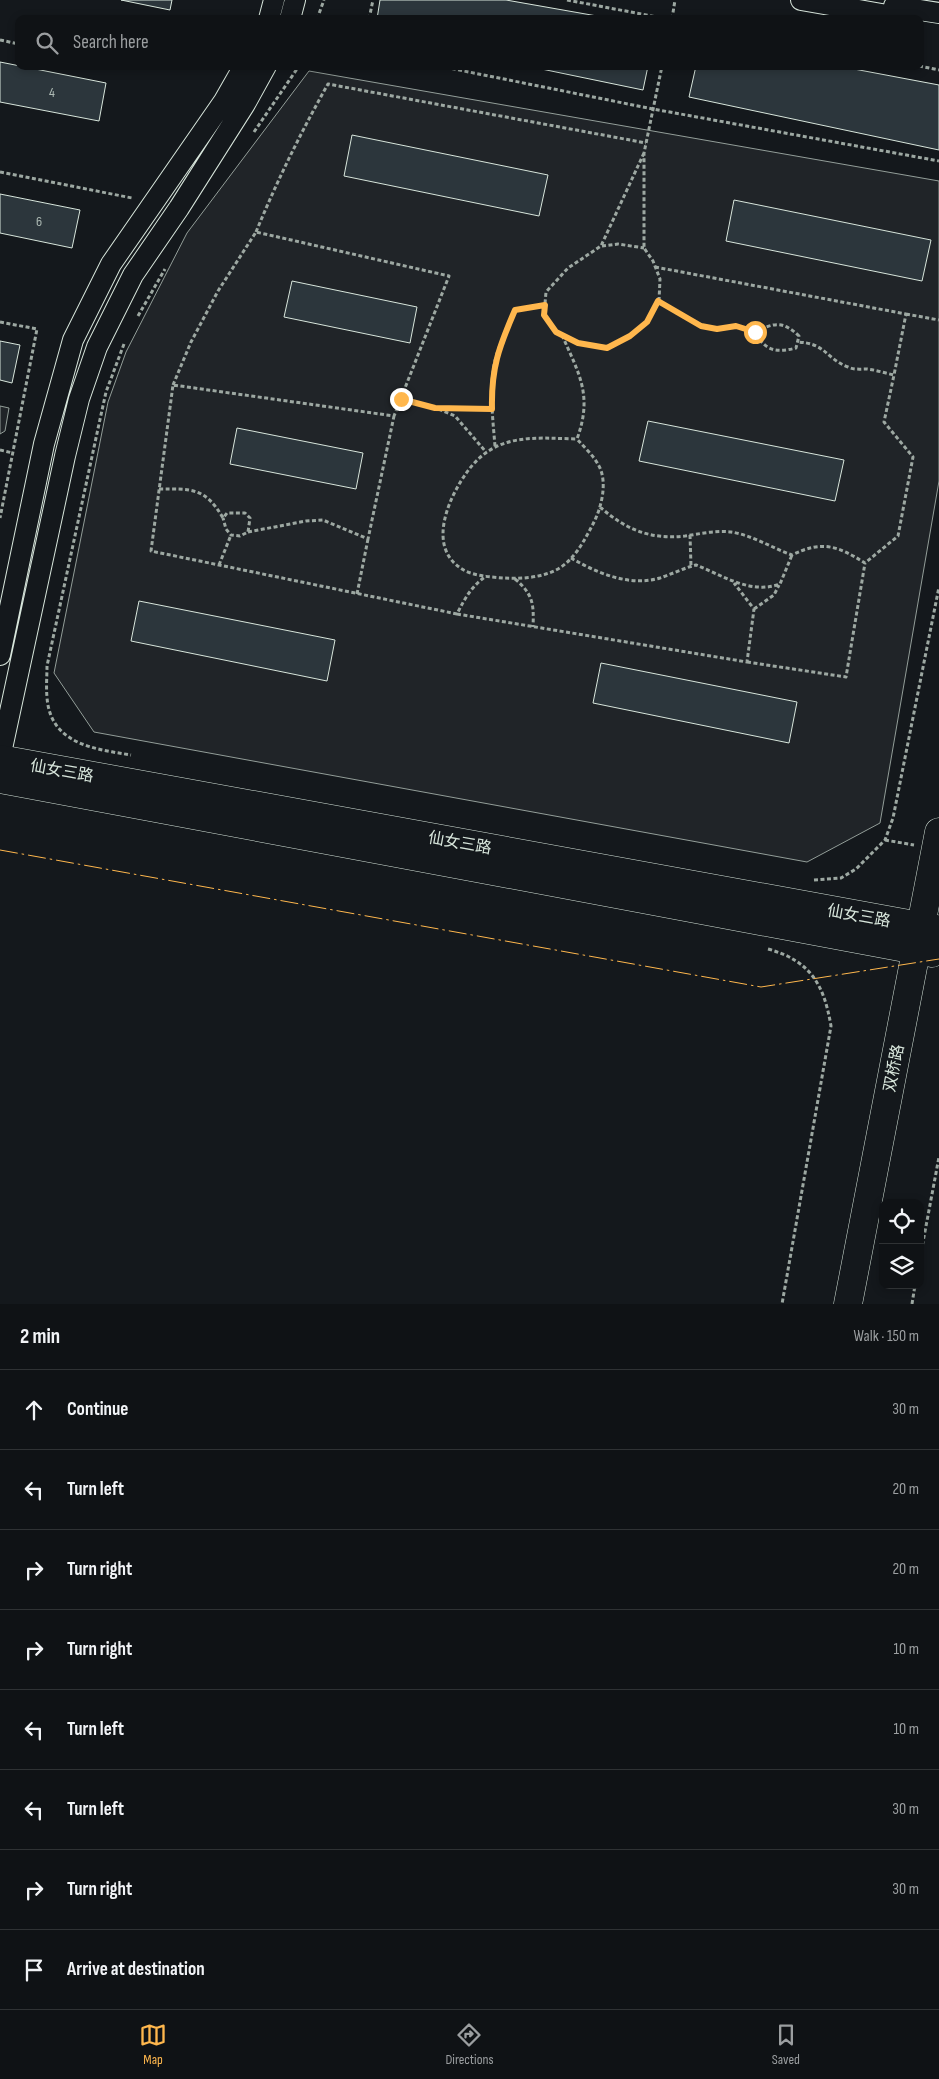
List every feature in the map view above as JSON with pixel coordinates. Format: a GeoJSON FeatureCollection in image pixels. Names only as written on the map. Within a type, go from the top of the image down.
{"type":"FeatureCollection","features":[{"type":"Feature","properties":{"kind":"street"},"geometry":{"type":"LineString","coordinates":[[270,15],[274,0]]}},
{"type":"Feature","properties":{"kind":"street"},"geometry":{"type":"LineString","coordinates":[[291,15],[294,0]]}},
{"type":"Feature","properties":{"kind":"street"},"geometry":{"type":"LineString","coordinates":[[801,0],[887,15]]}},
{"type":"Feature","properties":{"kind":"street"},"geometry":{"type":"LineString","coordinates":[[863,0],[939,13]]}},
{"type":"Feature","properties":{"kind":"street"},"geometry":{"type":"LineString","coordinates":[[924,21],[939,24]]}},
{"type":"Feature","properties":{"kind":"street"},"geometry":{"type":"LineString","coordinates":[[0,655],[44,444],[73,340],[111,264],[224,101],[242,70]]}},
{"type":"Feature","properties":{"kind":"street"},"geometry":{"type":"LineString","coordinates":[[0,758],[65,456],[79,399],[97,347],[133,275],[179,208],[245,104],[264,70]]}},
{"type":"Feature","properties":{"kind":"street","name":"仙女三路"},"geometry":{"type":"LineString","coordinates":[[0,758],[929,935]]}},
{"type":"Feature","properties":{"kind":"street","name":"仙女三路"},"geometry":{"type":"LineString","coordinates":[[0,779],[929,935]]}},
{"type":"Feature","properties":{"kind":"street","name":"双桥路"},"geometry":{"type":"LineString","coordinates":[[885,1199],[929,935],[939,832]]}},
{"type":"Feature","properties":{"kind":"street","name":"双桥路"},"geometry":{"type":"LineString","coordinates":[[848,1304],[929,935]]}},
{"type":"Feature","properties":{"kind":"street"},"geometry":{"type":"LineString","coordinates":[[865,1304],[879,1231]]}},
{"type":"Feature","properties":{"kind":"path"},"geometry":{"type":"LineString","coordinates":[[318,15],[324,0]]}},
{"type":"Feature","properties":{"kind":"path"},"geometry":{"type":"LineString","coordinates":[[370,15],[373,0]]}},
{"type":"Feature","properties":{"kind":"path"},"geometry":{"type":"LineString","coordinates":[[567,0],[648,15]]}},
{"type":"Feature","properties":{"kind":"path"},"geometry":{"type":"LineString","coordinates":[[671,15],[675,0]]}},
{"type":"Feature","properties":{"kind":"path"},"geometry":{"type":"LineString","coordinates":[[0,40],[15,43]]}},
{"type":"Feature","properties":{"kind":"path"},"geometry":{"type":"LineString","coordinates":[[924,67],[939,70]]}},
{"type":"Feature","properties":{"kind":"path"},"geometry":{"type":"LineString","coordinates":[[254,132],[296,70]]}},
{"type":"Feature","properties":{"kind":"path"},"geometry":{"type":"LineString","coordinates":[[459,70],[653,109],[939,161]]}},
{"type":"Feature","properties":{"kind":"path"},"geometry":{"type":"LineString","coordinates":[[644,248],[618,244],[601,246],[568,268],[546,292],[544,315],[556,332],[578,343],[607,348],[630,336],[647,322],[658,301],[660,279],[644,248],[644,153],[661,70]]}},
{"type":"Feature","properties":{"kind":"path"},"geometry":{"type":"LineString","coordinates":[[646,143],[328,84],[290,157],[256,232],[218,291],[191,342],[173,385],[151,551],[457,614],[846,677],[865,563],[898,536],[913,457],[884,422],[906,314]]}},
{"type":"Feature","properties":{"kind":"path"},"geometry":{"type":"LineString","coordinates":[[601,246],[644,153]]}},
{"type":"Feature","properties":{"kind":"path"},"geometry":{"type":"LineString","coordinates":[[0,172],[154,203]]}},
{"type":"Feature","properties":{"kind":"path"},"geometry":{"type":"LineString","coordinates":[[256,232],[449,276],[394,416],[357,594]]}},
{"type":"Feature","properties":{"kind":"path"},"geometry":{"type":"LineString","coordinates":[[134,324],[167,265]]}},
{"type":"Feature","properties":{"kind":"path"},"geometry":{"type":"LineString","coordinates":[[655,267],[939,320]]}},
{"type":"Feature","properties":{"kind":"path"},"geometry":{"type":"LineString","coordinates":[[658,301],[701,326],[717,329],[736,326],[755,332],[777,323],[789,326],[799,336],[796,348],[781,352],[762,344],[755,332]]}},
{"type":"Feature","properties":{"kind":"path"},"geometry":{"type":"LineString","coordinates":[[495,446],[492,409],[493,371],[502,339],[515,310],[545,305]]}},
{"type":"Feature","properties":{"kind":"path"},"geometry":{"type":"LineString","coordinates":[[0,322],[37,330],[0,518]]}},
{"type":"Feature","properties":{"kind":"path"},"geometry":{"type":"LineString","coordinates":[[562,335],[584,385],[585,398],[582,427],[577,439]]}},
{"type":"Feature","properties":{"kind":"path"},"geometry":{"type":"LineString","coordinates":[[126,340],[106,392],[47,666],[47,698],[50,713],[60,729],[74,742],[88,748],[136,756]]}},
{"type":"Feature","properties":{"kind":"path"},"geometry":{"type":"LineString","coordinates":[[797,342],[811,342],[825,350],[835,362],[851,369],[894,375]]}},
{"type":"Feature","properties":{"kind":"path"},"geometry":{"type":"LineString","coordinates":[[173,385],[394,416]]}},
{"type":"Feature","properties":{"kind":"path"},"geometry":{"type":"LineString","coordinates":[[401,399],[435,408],[455,416],[486,452]]}},
{"type":"Feature","properties":{"kind":"path"},"geometry":{"type":"LineString","coordinates":[[435,408],[492,409]]}},
{"type":"Feature","properties":{"kind":"path"},"geometry":{"type":"LineString","coordinates":[[534,438],[577,439],[600,466],[602,484],[600,507],[584,540],[571,558],[558,569],[534,577],[486,576],[463,569],[448,558],[443,536],[445,514],[455,490],[468,470],[495,446],[503,442],[534,438]]}},
{"type":"Feature","properties":{"kind":"path"},"geometry":{"type":"LineString","coordinates":[[0,450],[13,453]]}},
{"type":"Feature","properties":{"kind":"path"},"geometry":{"type":"LineString","coordinates":[[159,489],[192,489],[207,497],[223,518],[226,529],[231,535],[240,536],[248,532],[306,521],[323,520],[368,539]]}},
{"type":"Feature","properties":{"kind":"path"},"geometry":{"type":"LineString","coordinates":[[600,507],[615,520],[636,532],[655,535],[730,532],[754,539],[792,555]]}},
{"type":"Feature","properties":{"kind":"path"},"geometry":{"type":"LineString","coordinates":[[223,518],[227,513],[245,513],[250,518],[248,532]]}},
{"type":"Feature","properties":{"kind":"path"},"geometry":{"type":"LineString","coordinates":[[219,565],[231,535]]}},
{"type":"Feature","properties":{"kind":"path"},"geometry":{"type":"LineString","coordinates":[[690,535],[691,566]]}},
{"type":"Feature","properties":{"kind":"path"},"geometry":{"type":"LineString","coordinates":[[754,609],[764,604],[774,595],[792,555],[804,549],[827,545],[847,552],[865,563]]}},
{"type":"Feature","properties":{"kind":"path"},"geometry":{"type":"LineString","coordinates":[[571,558],[587,567],[616,578],[636,581],[658,578],[696,565],[734,582],[755,586],[774,586],[780,584]]}},
{"type":"Feature","properties":{"kind":"path"},"geometry":{"type":"LineString","coordinates":[[457,614],[465,597],[474,585],[486,576]]}},
{"type":"Feature","properties":{"kind":"path"},"geometry":{"type":"LineString","coordinates":[[515,578],[527,588],[532,600],[533,627]]}},
{"type":"Feature","properties":{"kind":"path"},"geometry":{"type":"LineString","coordinates":[[734,582],[754,609],[747,662]]}},
{"type":"Feature","properties":{"kind":"path"},"geometry":{"type":"LineString","coordinates":[[806,880],[840,878],[856,869],[885,840],[894,818],[939,587]]}},
{"type":"Feature","properties":{"kind":"path"},"geometry":{"type":"LineString","coordinates":[[762,948],[792,959],[808,969],[821,987],[828,1005],[831,1026],[782,1304]]}},
{"type":"Feature","properties":{"kind":"path"},"geometry":{"type":"LineString","coordinates":[[923,1244],[939,1157]]}},
{"type":"Feature","properties":{"kind":"path"},"geometry":{"type":"LineString","coordinates":[[912,1304],[914,1289]]}},
{"type":"Feature","properties":{"kind":"shaded area"},"geometry":{"type":"Polygon","coordinates":[[[309,71],[939,181],[939,481],[880,823],[807,862],[94,732],[54,673],[108,402],[126,352],[187,233],[309,71]]]}},
{"type":"Feature","properties":{"kind":"shaded area"},"geometry":{"type":"Polygon","coordinates":[[[0,406],[9,408],[5,431],[0,434],[0,406]]]}},
{"type":"Feature","properties":{"kind":"building"},"geometry":{"type":"Polygon","coordinates":[[[121,0],[172,0],[170,10],[121,0]]]}},
{"type":"Feature","properties":{"kind":"building"},"geometry":{"type":"Polygon","coordinates":[[[380,0],[506,0],[591,15],[378,15],[380,0]]]}},
{"type":"Feature","properties":{"kind":"building"},"geometry":{"type":"Polygon","coordinates":[[[0,62],[15,65],[15,70],[40,70],[106,83],[99,121],[0,102],[0,62]]]}},
{"type":"Feature","properties":{"kind":"building"},"geometry":{"type":"Polygon","coordinates":[[[546,70],[647,70],[643,90],[546,70]]]}},
{"type":"Feature","properties":{"kind":"building"},"geometry":{"type":"Polygon","coordinates":[[[695,70],[859,70],[939,85],[939,150],[689,97],[695,70]]]}},
{"type":"Feature","properties":{"kind":"building"},"geometry":{"type":"Polygon","coordinates":[[[352,135],[548,175],[539,216],[344,176],[352,135]]]}},
{"type":"Feature","properties":{"kind":"building"},"geometry":{"type":"Polygon","coordinates":[[[0,194],[80,210],[72,248],[0,233],[0,194]]]}},
{"type":"Feature","properties":{"kind":"building"},"geometry":{"type":"Polygon","coordinates":[[[734,200],[931,240],[922,281],[726,241],[734,200]]]}},
{"type":"Feature","properties":{"kind":"building"},"geometry":{"type":"Polygon","coordinates":[[[292,281],[417,307],[410,343],[284,317],[292,281]]]}},
{"type":"Feature","properties":{"kind":"building"},"geometry":{"type":"Polygon","coordinates":[[[0,341],[20,345],[12,383],[0,380],[0,341]]]}},
{"type":"Feature","properties":{"kind":"building"},"geometry":{"type":"Polygon","coordinates":[[[648,421],[844,460],[835,501],[639,461],[648,421]]]}},
{"type":"Feature","properties":{"kind":"building"},"geometry":{"type":"Polygon","coordinates":[[[237,428],[363,453],[356,489],[230,464],[237,428]]]}},
{"type":"Feature","properties":{"kind":"building"},"geometry":{"type":"Polygon","coordinates":[[[139,601],[335,640],[327,681],[131,641],[139,601]]]}},
{"type":"Feature","properties":{"kind":"building"},"geometry":{"type":"Polygon","coordinates":[[[601,663],[797,702],[789,743],[593,703],[601,663]]]}},
{"type":"Feature","properties":{"kind":"power"},"geometry":{"type":"LineString","coordinates":[[0,850],[761,987],[939,959]]}},
{"type":"Feature","properties":{"kind":"route"},"geometry":{"type":"LineString","coordinates":[[401,399],[435,408],[492,409],[493,371],[502,339],[515,310],[545,305],[544,315],[556,332],[578,343],[607,348],[630,336],[647,322],[658,301],[701,326],[717,329],[736,326],[755,332]]}}]}
